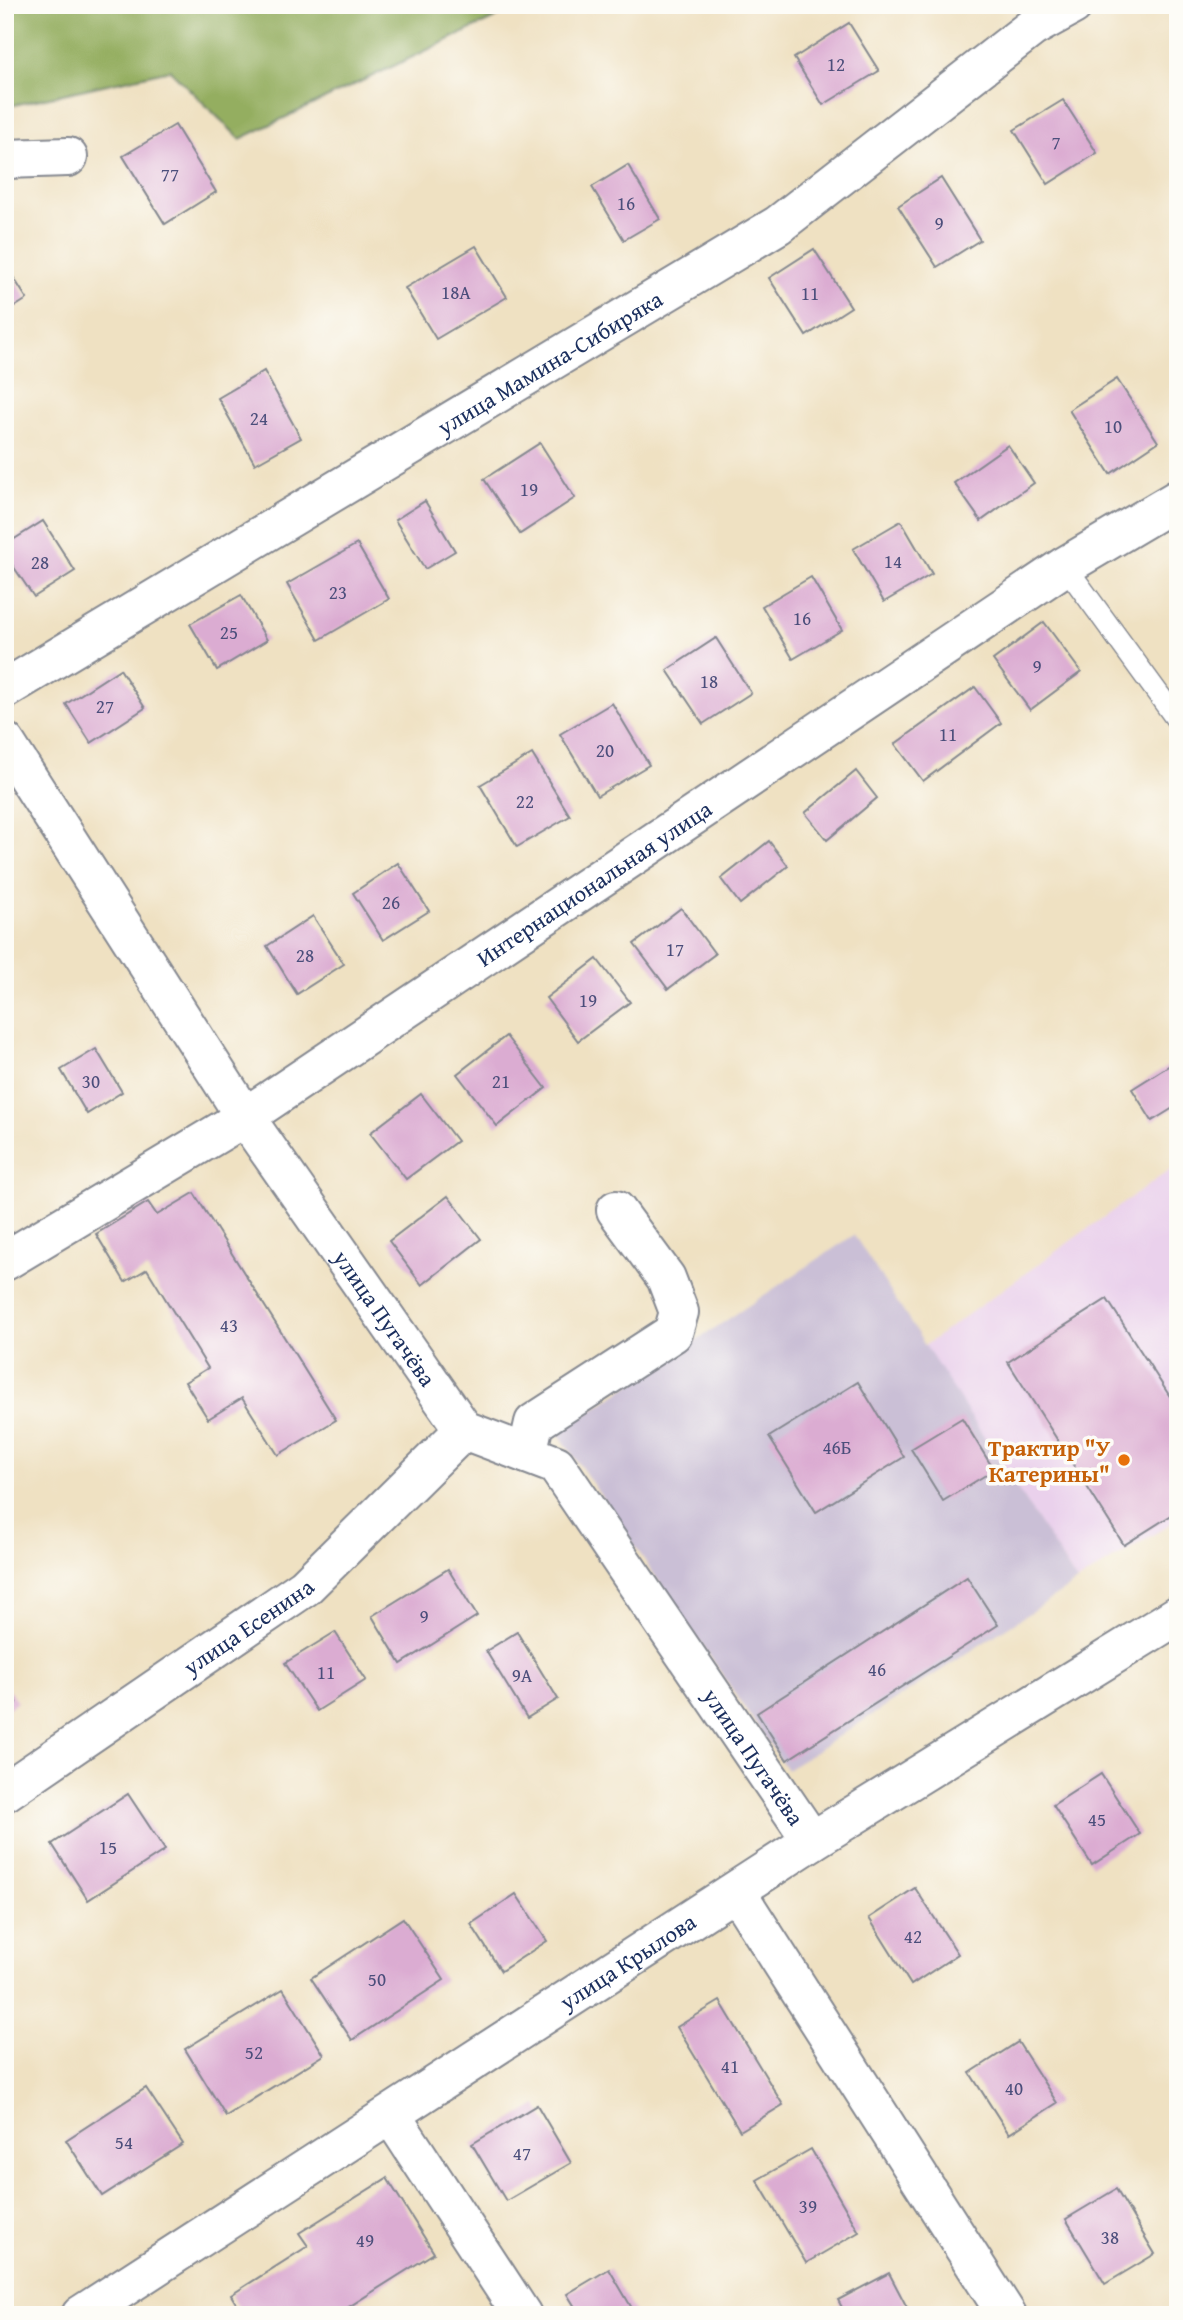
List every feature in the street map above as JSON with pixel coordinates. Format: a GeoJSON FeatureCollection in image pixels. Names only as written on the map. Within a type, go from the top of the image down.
{"type":"FeatureCollection","features":[{"type":"Feature","properties":{"kind":"street","name":"улица Мамина-Сибиряка"},"geometry":{"type":"LineString","coordinates":[[5,689],[778,225],[1033,27],[1073,5]]}},
{"type":"Feature","properties":{"kind":"street"},"geometry":{"type":"LineString","coordinates":[[5,159],[68,157]]}},
{"type":"Feature","properties":{"kind":"street","name":"Интернациональная улица"},"geometry":{"type":"LineString","coordinates":[[5,1261],[245,1117],[1065,566],[1178,499]]}},
{"type":"Feature","properties":{"kind":"street","name":"улица Пугачёва"},"geometry":{"type":"LineString","coordinates":[[5,742],[245,1117],[464,1430],[556,1465],[812,1841]]}},
{"type":"Feature","properties":{"kind":"street"},"geometry":{"type":"LineString","coordinates":[[527,1454],[534,1423],[673,1333],[679,1312],[666,1278],[616,1210]]}},
{"type":"Feature","properties":{"kind":"street","name":"улица Есенина"},"geometry":{"type":"LineString","coordinates":[[5,1792],[305,1587],[464,1430]]}},
{"type":"Feature","properties":{"kind":"street","name":"улица Крылова"},"geometry":{"type":"LineString","coordinates":[[81,2315],[812,1841],[1178,1615]]}},
{"type":"Feature","properties":{"kind":"street"},"geometry":{"type":"LineString","coordinates":[[736,1891],[1007,2315]]}},
{"type":"Feature","properties":{"kind":"street"},"geometry":{"type":"LineString","coordinates":[[391,2115],[522,2315]]}},
{"type":"Feature","properties":{"kind":"lane"},"geometry":{"type":"LineString","coordinates":[[1065,566],[1178,721]]}},
{"type":"Feature","properties":{"kind":"shaded area"},"geometry":{"type":"Polygon","coordinates":[[[1178,1164],[1178,1519],[1077,1582],[924,1346],[1178,1164]]]}},
{"type":"Feature","properties":{"kind":"shaded area"},"geometry":{"type":"Polygon","coordinates":[[[854,1235],[1077,1582],[787,1770],[558,1433],[854,1235]]]}},
{"type":"Feature","properties":{"kind":"green space"},"geometry":{"type":"Polygon","coordinates":[[[5,5],[522,5],[240,139],[170,70],[5,107],[5,5]]]}},
{"type":"Feature","properties":{"kind":"building"},"geometry":{"type":"Polygon","coordinates":[[[849,23],[879,71],[823,105],[794,58],[849,23]]]}},
{"type":"Feature","properties":{"kind":"building"},"geometry":{"type":"Polygon","coordinates":[[[1063,100],[1097,153],[1048,184],[1014,130],[1063,100]]]}},
{"type":"Feature","properties":{"kind":"building"},"geometry":{"type":"Polygon","coordinates":[[[175,125],[216,192],[165,224],[123,156],[175,125]]]}},
{"type":"Feature","properties":{"kind":"building"},"geometry":{"type":"Polygon","coordinates":[[[628,165],[660,219],[624,240],[592,187],[628,165]]]}},
{"type":"Feature","properties":{"kind":"building"},"geometry":{"type":"Polygon","coordinates":[[[941,178],[980,240],[937,267],[898,206],[941,178]]]}},
{"type":"Feature","properties":{"kind":"building"},"geometry":{"type":"Polygon","coordinates":[[[476,246],[507,297],[436,339],[405,288],[476,246]]]}},
{"type":"Feature","properties":{"kind":"building"},"geometry":{"type":"Polygon","coordinates":[[[814,249],[851,307],[806,336],[769,278],[814,249]]]}},
{"type":"Feature","properties":{"kind":"building"},"geometry":{"type":"Polygon","coordinates":[[[5,264],[27,299],[5,313],[5,264]]]}},
{"type":"Feature","properties":{"kind":"building"},"geometry":{"type":"Polygon","coordinates":[[[264,371],[301,438],[255,464],[218,398],[264,371]]]}},
{"type":"Feature","properties":{"kind":"building"},"geometry":{"type":"Polygon","coordinates":[[[1117,379],[1158,442],[1110,474],[1069,410],[1117,379]]]}},
{"type":"Feature","properties":{"kind":"building"},"geometry":{"type":"Polygon","coordinates":[[[540,443],[575,498],[520,534],[484,479],[540,443]]]}},
{"type":"Feature","properties":{"kind":"building"},"geometry":{"type":"Polygon","coordinates":[[[1008,445],[1034,483],[981,521],[954,483],[1008,445]]]}},
{"type":"Feature","properties":{"kind":"building"},"geometry":{"type":"Polygon","coordinates":[[[425,501],[455,551],[425,569],[395,520],[425,501]]]}},
{"type":"Feature","properties":{"kind":"building"},"geometry":{"type":"Polygon","coordinates":[[[43,521],[75,571],[34,597],[5,554],[5,545],[43,521]]]}},
{"type":"Feature","properties":{"kind":"building"},"geometry":{"type":"Polygon","coordinates":[[[901,521],[932,574],[884,602],[853,549],[901,521]]]}},
{"type":"Feature","properties":{"kind":"building"},"geometry":{"type":"Polygon","coordinates":[[[357,544],[389,599],[319,640],[287,584],[357,544]]]}},
{"type":"Feature","properties":{"kind":"building"},"geometry":{"type":"Polygon","coordinates":[[[811,577],[842,630],[793,659],[762,606],[811,577]]]}},
{"type":"Feature","properties":{"kind":"building"},"geometry":{"type":"Polygon","coordinates":[[[241,595],[267,640],[217,670],[190,624],[241,595]]]}},
{"type":"Feature","properties":{"kind":"building"},"geometry":{"type":"Polygon","coordinates":[[[1044,622],[1081,672],[1030,710],[993,660],[1044,622]]]}},
{"type":"Feature","properties":{"kind":"building"},"geometry":{"type":"Polygon","coordinates":[[[716,638],[751,693],[703,724],[667,670],[716,638]]]}},
{"type":"Feature","properties":{"kind":"building"},"geometry":{"type":"Polygon","coordinates":[[[120,669],[145,708],[91,743],[66,704],[120,669]]]}},
{"type":"Feature","properties":{"kind":"building"},"geometry":{"type":"Polygon","coordinates":[[[975,687],[1001,723],[923,781],[895,744],[975,687]]]}},
{"type":"Feature","properties":{"kind":"building"},"geometry":{"type":"Polygon","coordinates":[[[612,703],[649,765],[597,796],[560,734],[612,703]]]}},
{"type":"Feature","properties":{"kind":"building"},"geometry":{"type":"Polygon","coordinates":[[[532,754],[570,816],[517,847],[480,785],[532,754]]]}},
{"type":"Feature","properties":{"kind":"building"},"geometry":{"type":"Polygon","coordinates":[[[856,771],[877,798],[827,840],[805,813],[856,771]]]}},
{"type":"Feature","properties":{"kind":"building"},"geometry":{"type":"Polygon","coordinates":[[[769,841],[788,866],[740,904],[721,879],[769,841]]]}},
{"type":"Feature","properties":{"kind":"building"},"geometry":{"type":"Polygon","coordinates":[[[398,863],[429,911],[383,940],[353,893],[398,863]]]}},
{"type":"Feature","properties":{"kind":"building"},"geometry":{"type":"Polygon","coordinates":[[[681,908],[715,954],[668,989],[634,944],[681,908]]]}},
{"type":"Feature","properties":{"kind":"building"},"geometry":{"type":"Polygon","coordinates":[[[313,916],[344,964],[297,994],[267,946],[313,916]]]}},
{"type":"Feature","properties":{"kind":"building"},"geometry":{"type":"Polygon","coordinates":[[[597,959],[630,1002],[578,1041],[546,998],[597,959]]]}},
{"type":"Feature","properties":{"kind":"building"},"geometry":{"type":"Polygon","coordinates":[[[506,1036],[546,1088],[497,1126],[457,1074],[506,1036]]]}},
{"type":"Feature","properties":{"kind":"building"},"geometry":{"type":"Polygon","coordinates":[[[96,1049],[122,1092],[87,1114],[61,1070],[96,1049]]]}},
{"type":"Feature","properties":{"kind":"building"},"geometry":{"type":"Polygon","coordinates":[[[1178,1060],[1178,1105],[1152,1121],[1132,1089],[1178,1060]]]}},
{"type":"Feature","properties":{"kind":"building"},"geometry":{"type":"Polygon","coordinates":[[[421,1094],[457,1141],[406,1179],[370,1133],[421,1094]]]}},
{"type":"Feature","properties":{"kind":"building"},"geometry":{"type":"Polygon","coordinates":[[[194,1193],[336,1420],[278,1455],[242,1398],[208,1419],[185,1382],[208,1368],[147,1269],[125,1282],[96,1234],[148,1202],[157,1215],[194,1193]]]}},
{"type":"Feature","properties":{"kind":"building"},"geometry":{"type":"Polygon","coordinates":[[[448,1196],[481,1239],[422,1285],[389,1241],[448,1196]]]}},
{"type":"Feature","properties":{"kind":"building","name":"Трактир \"У Катерины\""},"geometry":{"type":"Polygon","coordinates":[[[1107,1299],[1178,1409],[1178,1511],[1124,1545],[1008,1362],[1107,1299]]]}},
{"type":"Feature","properties":{"kind":"building"},"geometry":{"type":"Polygon","coordinates":[[[858,1382],[904,1457],[816,1512],[769,1437],[858,1382]]]}},
{"type":"Feature","properties":{"kind":"building"},"geometry":{"type":"Polygon","coordinates":[[[962,1418],[994,1470],[943,1501],[911,1449],[962,1418]]]}},
{"type":"Feature","properties":{"kind":"building"},"geometry":{"type":"Polygon","coordinates":[[[448,1569],[477,1616],[401,1664],[372,1616],[448,1569]]]}},
{"type":"Feature","properties":{"kind":"building"},"geometry":{"type":"Polygon","coordinates":[[[967,1577],[998,1625],[787,1760],[757,1713],[967,1577]]]}},
{"type":"Feature","properties":{"kind":"building"},"geometry":{"type":"Polygon","coordinates":[[[335,1632],[366,1680],[317,1711],[285,1663],[335,1632]]]}},
{"type":"Feature","properties":{"kind":"building"},"geometry":{"type":"Polygon","coordinates":[[[517,1632],[558,1699],[527,1718],[486,1651],[517,1632]]]}},
{"type":"Feature","properties":{"kind":"building"},"geometry":{"type":"Polygon","coordinates":[[[5,1684],[17,1702],[5,1711],[5,1684]]]}},
{"type":"Feature","properties":{"kind":"building"},"geometry":{"type":"Polygon","coordinates":[[[1101,1774],[1140,1834],[1092,1865],[1053,1805],[1101,1774]]]}},
{"type":"Feature","properties":{"kind":"building"},"geometry":{"type":"Polygon","coordinates":[[[128,1794],[165,1850],[88,1900],[52,1844],[128,1794]]]}},
{"type":"Feature","properties":{"kind":"building"},"geometry":{"type":"Polygon","coordinates":[[[915,1888],[958,1954],[911,1985],[869,1918],[915,1888]]]}},
{"type":"Feature","properties":{"kind":"building"},"geometry":{"type":"Polygon","coordinates":[[[516,1894],[547,1941],[501,1971],[471,1924],[516,1894]]]}},
{"type":"Feature","properties":{"kind":"building"},"geometry":{"type":"Polygon","coordinates":[[[403,1918],[444,1980],[352,2040],[311,1978],[403,1918]]]}},
{"type":"Feature","properties":{"kind":"building"},"geometry":{"type":"Polygon","coordinates":[[[283,1989],[324,2055],[226,2116],[185,2049],[283,1989]]]}},
{"type":"Feature","properties":{"kind":"building"},"geometry":{"type":"Polygon","coordinates":[[[720,2001],[783,2105],[740,2131],[677,2027],[720,2001]]]}},
{"type":"Feature","properties":{"kind":"building"},"geometry":{"type":"Polygon","coordinates":[[[1018,2042],[1057,2103],[1009,2134],[970,2073],[1018,2042]]]}},
{"type":"Feature","properties":{"kind":"building"},"geometry":{"type":"Polygon","coordinates":[[[146,2088],[183,2144],[102,2196],[66,2140],[146,2088]]]}},
{"type":"Feature","properties":{"kind":"building"},"geometry":{"type":"Polygon","coordinates":[[[537,2105],[571,2163],[506,2201],[472,2144],[537,2105]]]}},
{"type":"Feature","properties":{"kind":"building"},"geometry":{"type":"Polygon","coordinates":[[[811,2149],[859,2232],[806,2263],[757,2180],[811,2149]]]}},
{"type":"Feature","properties":{"kind":"building"},"geometry":{"type":"Polygon","coordinates":[[[387,2178],[434,2253],[336,2315],[243,2315],[231,2295],[308,2246],[299,2233],[387,2178]]]}},
{"type":"Feature","properties":{"kind":"building"},"geometry":{"type":"Polygon","coordinates":[[[1116,2189],[1155,2254],[1105,2284],[1066,2219],[1116,2189]]]}},
{"type":"Feature","properties":{"kind":"building"},"geometry":{"type":"Polygon","coordinates":[[[609,2269],[636,2315],[580,2315],[567,2294],[609,2269]]]}},
{"type":"Feature","properties":{"kind":"building"},"geometry":{"type":"Polygon","coordinates":[[[889,2273],[911,2315],[846,2315],[838,2300],[889,2273]]]}},
{"type":"Feature","properties":{"kind":"place","name":"Трактир \"У Катерины\""},"geometry":{"type":"Point","coordinates":[1124,1460]}}]}
